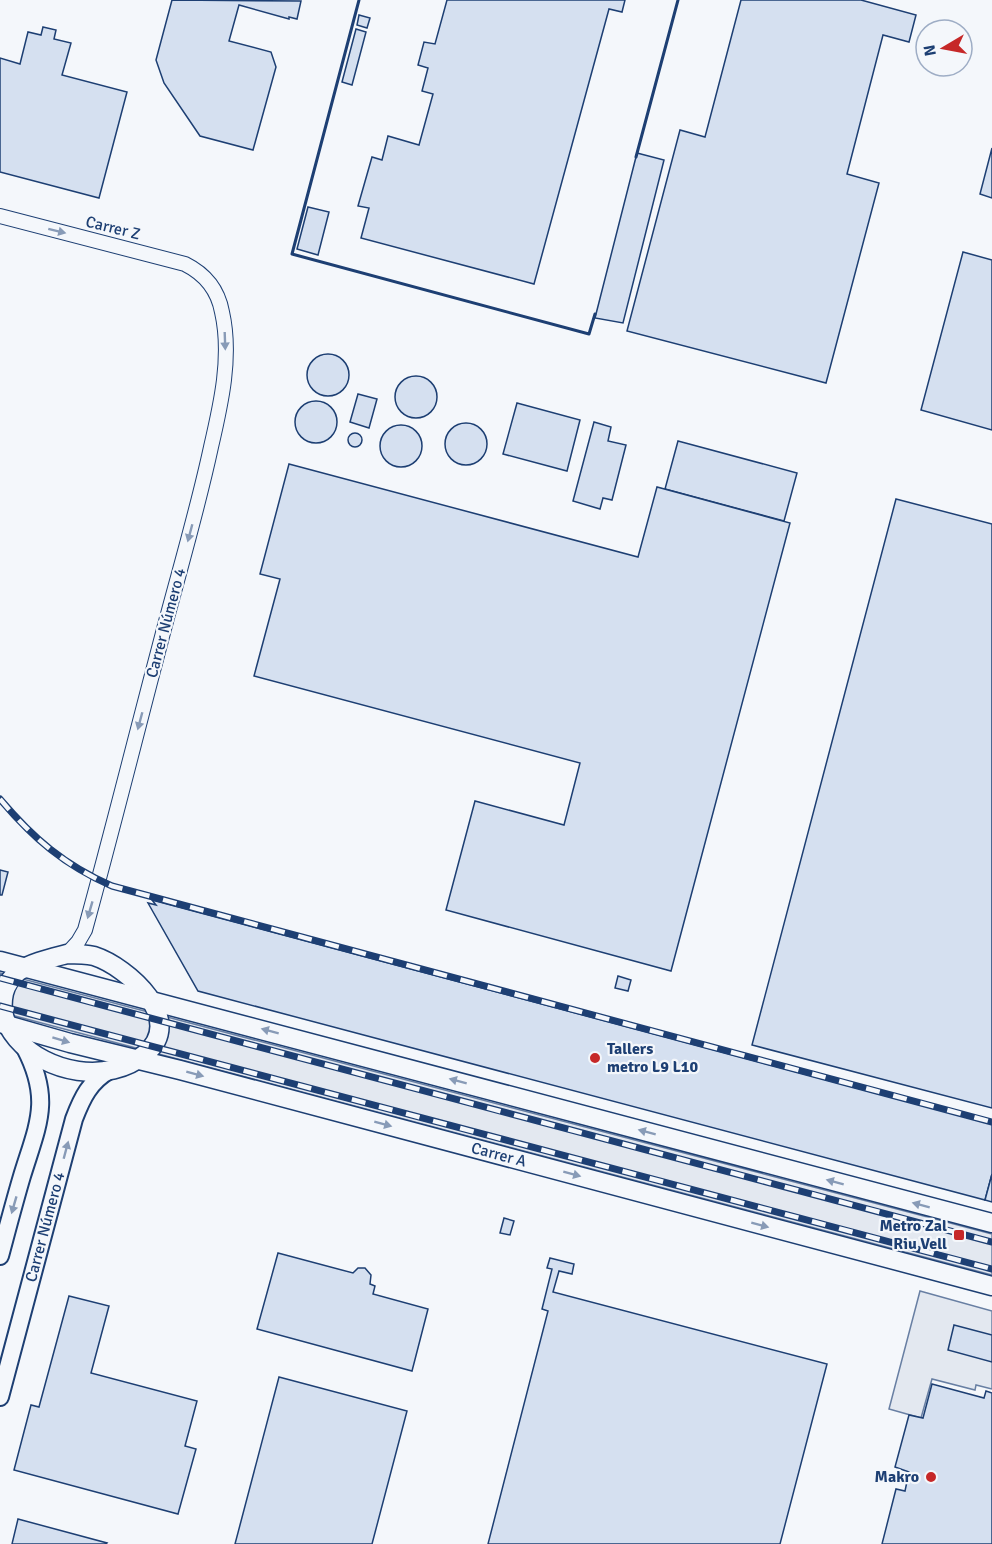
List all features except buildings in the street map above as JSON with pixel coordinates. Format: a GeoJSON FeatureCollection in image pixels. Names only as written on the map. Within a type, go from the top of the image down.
{"type":"FeatureCollection","features":[{"type":"Feature","properties":{"kind":"main road"},"geometry":{"type":"LineString","coordinates":[[67,954],[93,956],[106,962],[135,980],[151,1000],[157,1014],[158,1034],[155,1043],[138,1060],[110,1070],[91,1072],[59,1068],[25,1048],[3,1023],[1,1000],[13,976],[26,968],[67,954]]}},
{"type":"Feature","properties":{"kind":"main road"},"geometry":{"type":"LineString","coordinates":[[0,961],[992,1224]]}},
{"type":"Feature","properties":{"kind":"main road","name":"Carrer A"},"geometry":{"type":"LineString","coordinates":[[3,1023],[992,1287]]}},
{"type":"Feature","properties":{"kind":"street","name":"Carrer Z"},"geometry":{"type":"LineString","coordinates":[[0,216],[185,264],[195,269],[212,285]]}},
{"type":"Feature","properties":{"kind":"street","name":"Carrer Número 4"},"geometry":{"type":"LineString","coordinates":[[67,954],[85,930],[205,476],[219,412],[225,367],[224,329],[222,312],[212,285]]}},
{"type":"Feature","properties":{"kind":"street"},"geometry":{"type":"LineString","coordinates":[[0,1256],[40,1112],[39,1081],[25,1048]]}},
{"type":"Feature","properties":{"kind":"street","name":"Carrer Número 4"},"geometry":{"type":"LineString","coordinates":[[0,1397],[74,1119],[87,1090],[95,1080],[110,1070]]}},
{"type":"Feature","properties":{"kind":"street"},"geometry":{"type":"LineString","coordinates":[[0,1364],[13,1349]]}},
{"type":"Feature","properties":{"kind":"shaded area"},"geometry":{"type":"Polygon","coordinates":[[[0,973],[992,1234],[992,1275],[0,1012],[0,973]]]}},
{"type":"Feature","properties":{"kind":"shaded area"},"geometry":{"type":"Polygon","coordinates":[[[920,1291],[992,1311],[992,1389],[976,1385],[975,1390],[932,1379],[921,1418],[889,1409],[920,1291]]]}},
{"type":"Feature","properties":{"kind":"railway"},"geometry":{"type":"LineString","coordinates":[[0,799],[37,838],[64,860],[112,886],[992,1122]]}},
{"type":"Feature","properties":{"kind":"railway"},"geometry":{"type":"LineString","coordinates":[[0,978],[992,1242]]}},
{"type":"Feature","properties":{"kind":"railway"},"geometry":{"type":"LineString","coordinates":[[0,1006],[992,1269]]}},
{"type":"Feature","properties":{"kind":"wall"},"geometry":{"type":"LineString","coordinates":[[359,0],[292,254],[589,334],[595,314]]}},
{"type":"Feature","properties":{"kind":"wall"},"geometry":{"type":"LineString","coordinates":[[636,157],[678,0]]}},
{"type":"Feature","properties":{"kind":"place","name":"Tallers metro L9 L10"},"geometry":{"type":"Point","coordinates":[595,1058]}},
{"type":"Feature","properties":{"kind":"place","name":"Metro Zal Riu Vell"},"geometry":{"type":"Point","coordinates":[959,1235]}},
{"type":"Feature","properties":{"kind":"place","name":"Makro"},"geometry":{"type":"Point","coordinates":[931,1477]}}]}
